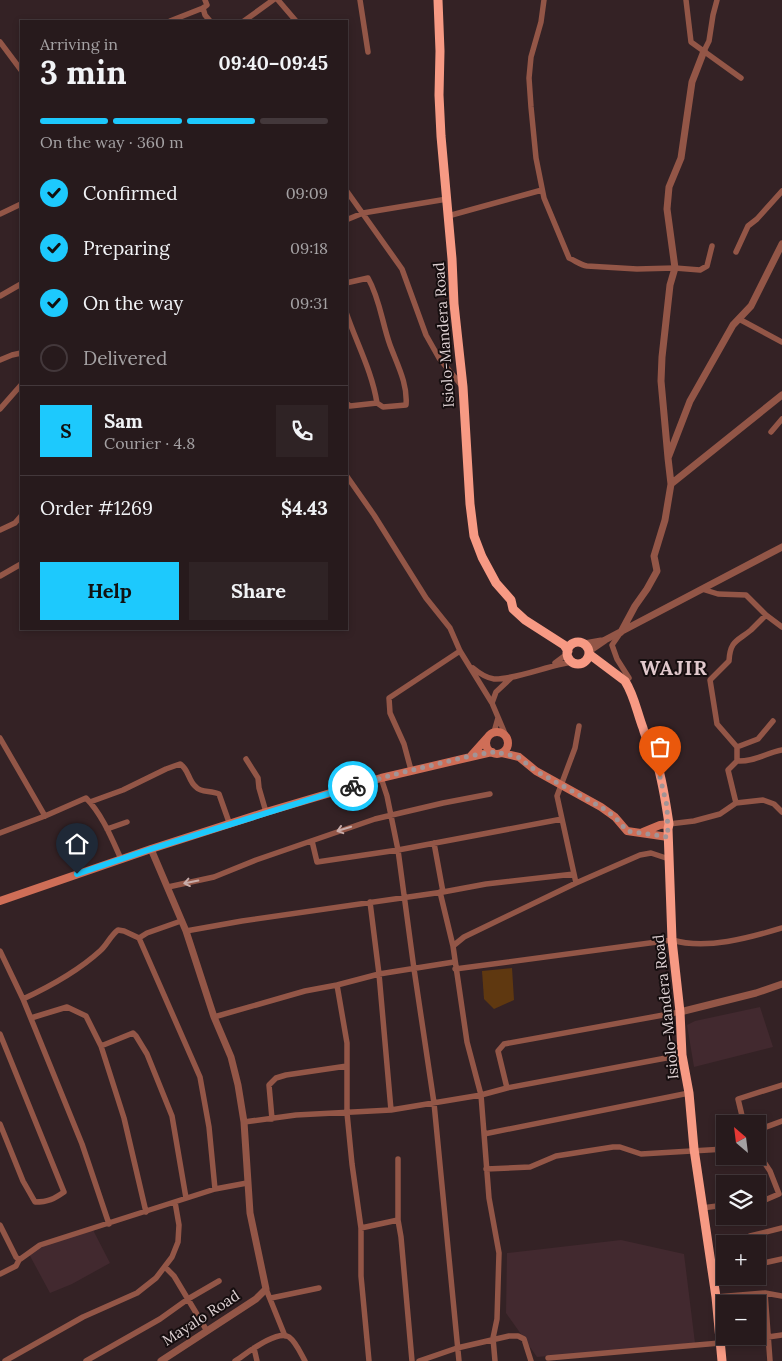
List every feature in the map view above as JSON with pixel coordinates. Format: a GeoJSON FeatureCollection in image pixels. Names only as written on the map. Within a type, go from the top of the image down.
{"type":"FeatureCollection","features":[{"type":"Feature","properties":{"kind":"highway","name":"Isiolo-Mandera Road"},"geometry":{"type":"LineString","coordinates":[[438,0],[439,95],[454,304],[463,387],[470,504],[477,546],[496,583],[511,600],[512,609],[525,620],[564,645],[572,658]]}},
{"type":"Feature","properties":{"kind":"highway","name":"Isiolo-Mandera Road"},"geometry":{"type":"LineString","coordinates":[[552,637],[567,639],[584,648],[625,681],[635,701],[664,790],[669,824],[672,940],[680,1012],[682,1055],[689,1093],[694,1149],[716,1297]]}},
{"type":"Feature","properties":{"kind":"highway"},"geometry":{"type":"LineString","coordinates":[[570,646],[584,648],[587,660],[572,658],[570,646]]}},
{"type":"Feature","properties":{"kind":"highway"},"geometry":{"type":"LineString","coordinates":[[572,658],[604,666]]}},
{"type":"Feature","properties":{"kind":"highway","name":"Isiolo-Mandera Road"},"geometry":{"type":"LineString","coordinates":[[720,1345],[722,1361]]}},
{"type":"Feature","properties":{"kind":"main road"},"geometry":{"type":"LineString","coordinates":[[470,756],[487,738],[494,732],[499,731],[508,739],[518,757],[536,771],[601,807],[615,817],[627,831],[668,837]]}},
{"type":"Feature","properties":{"kind":"main road"},"geometry":{"type":"LineString","coordinates":[[487,738],[486,746],[492,752],[518,757]]}},
{"type":"Feature","properties":{"kind":"main road"},"geometry":{"type":"LineString","coordinates":[[502,753],[506,750],[508,739]]}},
{"type":"Feature","properties":{"kind":"main road"},"geometry":{"type":"LineString","coordinates":[[0,901],[266,812],[411,770],[492,752]]}},
{"type":"Feature","properties":{"kind":"main road"},"geometry":{"type":"LineString","coordinates":[[643,832],[660,824],[669,824]]}},
{"type":"Feature","properties":{"kind":"street"},"geometry":{"type":"LineString","coordinates":[[173,20],[203,8],[207,5],[205,0]]}},
{"type":"Feature","properties":{"kind":"street"},"geometry":{"type":"LineString","coordinates":[[245,20],[273,0]]}},
{"type":"Feature","properties":{"kind":"street"},"geometry":{"type":"LineString","coordinates":[[278,0],[295,20]]}},
{"type":"Feature","properties":{"kind":"street"},"geometry":{"type":"LineString","coordinates":[[360,0],[368,52]]}},
{"type":"Feature","properties":{"kind":"street"},"geometry":{"type":"LineString","coordinates":[[544,0],[531,57],[529,78],[536,158],[542,190],[569,258],[581,265],[587,266],[700,270],[707,266],[712,246]]}},
{"type":"Feature","properties":{"kind":"street"},"geometry":{"type":"LineString","coordinates":[[542,13],[549,0]]}},
{"type":"Feature","properties":{"kind":"street"},"geometry":{"type":"LineString","coordinates":[[686,0],[691,42],[741,78]]}},
{"type":"Feature","properties":{"kind":"street"},"geometry":{"type":"LineString","coordinates":[[625,681],[629,678],[617,659],[612,645],[622,632],[634,606],[647,589],[657,571],[654,556],[665,520],[671,484],[661,381],[670,285],[675,268],[667,209],[670,188],[681,158],[692,82],[709,41],[717,0]]}},
{"type":"Feature","properties":{"kind":"street"},"geometry":{"type":"LineString","coordinates":[[203,8],[209,20]]}},
{"type":"Feature","properties":{"kind":"street"},"geometry":{"type":"LineString","coordinates":[[0,42],[20,69]]}},
{"type":"Feature","properties":{"kind":"street"},"geometry":{"type":"LineString","coordinates":[[448,216],[542,190]]}},
{"type":"Feature","properties":{"kind":"street"},"geometry":{"type":"LineString","coordinates":[[736,252],[748,226],[757,219],[782,191]]}},
{"type":"Feature","properties":{"kind":"street"},"geometry":{"type":"LineString","coordinates":[[348,193],[402,269],[426,335],[439,358],[463,387]]}},
{"type":"Feature","properties":{"kind":"street"},"geometry":{"type":"LineString","coordinates":[[348,219],[363,213],[447,199]]}},
{"type":"Feature","properties":{"kind":"street"},"geometry":{"type":"LineString","coordinates":[[0,214],[20,204]]}},
{"type":"Feature","properties":{"kind":"street"},"geometry":{"type":"LineString","coordinates":[[668,458],[697,387],[738,319],[751,306],[782,244]]}},
{"type":"Feature","properties":{"kind":"street"},"geometry":{"type":"LineString","coordinates":[[348,283],[368,278],[379,304],[407,397],[406,405],[383,407],[377,403],[350,406],[348,404]]}},
{"type":"Feature","properties":{"kind":"street"},"geometry":{"type":"LineString","coordinates":[[0,296],[20,286]]}},
{"type":"Feature","properties":{"kind":"street"},"geometry":{"type":"LineString","coordinates":[[348,318],[357,345],[369,369],[377,403]]}},
{"type":"Feature","properties":{"kind":"street"},"geometry":{"type":"LineString","coordinates":[[738,319],[782,342]]}},
{"type":"Feature","properties":{"kind":"street"},"geometry":{"type":"LineString","coordinates":[[0,360],[20,353]]}},
{"type":"Feature","properties":{"kind":"street"},"geometry":{"type":"LineString","coordinates":[[0,409],[20,385]]}},
{"type":"Feature","properties":{"kind":"street"},"geometry":{"type":"LineString","coordinates":[[671,484],[782,395]]}},
{"type":"Feature","properties":{"kind":"street"},"geometry":{"type":"LineString","coordinates":[[771,432],[782,419]]}},
{"type":"Feature","properties":{"kind":"street"},"geometry":{"type":"LineString","coordinates":[[348,478],[374,515],[426,598],[450,628],[460,651],[492,703],[508,739]]}},
{"type":"Feature","properties":{"kind":"street"},"geometry":{"type":"LineString","coordinates":[[0,530],[14,523],[20,517]]}},
{"type":"Feature","properties":{"kind":"street"},"geometry":{"type":"LineString","coordinates":[[584,648],[622,632],[782,547]]}},
{"type":"Feature","properties":{"kind":"street"},"geometry":{"type":"LineString","coordinates":[[0,576],[20,565]]}},
{"type":"Feature","properties":{"kind":"street"},"geometry":{"type":"LineString","coordinates":[[702,589],[718,594],[746,595],[766,615],[782,627]]}},
{"type":"Feature","properties":{"kind":"street"},"geometry":{"type":"LineString","coordinates":[[736,803],[728,770],[737,761],[737,747],[717,724],[710,680],[729,661],[730,651],[734,642],[766,615]]}},
{"type":"Feature","properties":{"kind":"street"},"geometry":{"type":"LineString","coordinates":[[411,770],[404,744],[390,713],[389,698],[460,651]]}},
{"type":"Feature","properties":{"kind":"street"},"geometry":{"type":"LineString","coordinates":[[471,667],[484,676],[495,679],[512,676],[572,658]]}},
{"type":"Feature","properties":{"kind":"street"},"geometry":{"type":"LineString","coordinates":[[548,666],[562,659],[572,658]]}},
{"type":"Feature","properties":{"kind":"street"},"geometry":{"type":"LineString","coordinates":[[492,703],[496,692],[512,676]]}},
{"type":"Feature","properties":{"kind":"street"},"geometry":{"type":"LineString","coordinates":[[494,732],[498,718]]}},
{"type":"Feature","properties":{"kind":"street"},"geometry":{"type":"LineString","coordinates":[[737,747],[758,738],[773,721]]}},
{"type":"Feature","properties":{"kind":"street"},"geometry":{"type":"LineString","coordinates":[[576,883],[557,796],[575,748],[579,726]]}},
{"type":"Feature","properties":{"kind":"street"},"geometry":{"type":"LineString","coordinates":[[0,738],[45,816]]}},
{"type":"Feature","properties":{"kind":"street"},"geometry":{"type":"LineString","coordinates":[[737,761],[747,761],[782,750]]}},
{"type":"Feature","properties":{"kind":"street"},"geometry":{"type":"LineString","coordinates":[[246,759],[258,778],[266,812]]}},
{"type":"Feature","properties":{"kind":"street"},"geometry":{"type":"LineString","coordinates":[[90,802],[123,790],[180,764],[185,767],[195,787],[199,790],[210,790],[218,794],[230,824]]}},
{"type":"Feature","properties":{"kind":"street"},"geometry":{"type":"LineString","coordinates":[[381,778],[398,850],[434,1103],[459,1361]]}},
{"type":"Feature","properties":{"kind":"street"},"geometry":{"type":"LineString","coordinates":[[168,887],[214,877],[331,833],[443,803],[490,794]]}},
{"type":"Feature","properties":{"kind":"street"},"geometry":{"type":"LineString","coordinates":[[0,833],[86,798],[107,829],[121,859]]}},
{"type":"Feature","properties":{"kind":"street"},"geometry":{"type":"LineString","coordinates":[[669,824],[694,821],[720,814],[736,803],[763,800],[774,804],[782,812]]}},
{"type":"Feature","properties":{"kind":"street"},"geometry":{"type":"LineString","coordinates":[[312,841],[317,862],[398,850],[562,819]]}},
{"type":"Feature","properties":{"kind":"street"},"geometry":{"type":"LineString","coordinates":[[107,829],[127,822]]}},
{"type":"Feature","properties":{"kind":"street"},"geometry":{"type":"LineString","coordinates":[[434,843],[441,892],[453,946],[467,1042],[481,1095],[488,1198],[499,1253],[497,1319],[493,1338],[494,1361]]}},
{"type":"Feature","properties":{"kind":"street"},"geometry":{"type":"LineString","coordinates":[[151,849],[186,930],[214,1017],[231,1058],[244,1122],[250,1213],[266,1289],[285,1336]]}},
{"type":"Feature","properties":{"kind":"street"},"geometry":{"type":"LineString","coordinates":[[453,946],[464,937],[576,883],[640,856],[651,853],[669,859]]}},
{"type":"Feature","properties":{"kind":"street"},"geometry":{"type":"LineString","coordinates":[[186,930],[486,884],[574,874]]}},
{"type":"Feature","properties":{"kind":"street"},"geometry":{"type":"LineString","coordinates":[[370,902],[379,974],[391,1110]]}},
{"type":"Feature","properties":{"kind":"street"},"geometry":{"type":"LineString","coordinates":[[139,938],[147,933],[181,921]]}},
{"type":"Feature","properties":{"kind":"street"},"geometry":{"type":"LineString","coordinates":[[214,1017],[304,991],[379,974],[672,940],[683,943],[735,940],[782,928]]}},
{"type":"Feature","properties":{"kind":"street"},"geometry":{"type":"LineString","coordinates":[[23,999],[51,986],[78,969],[103,948],[116,931],[124,931],[139,938],[200,1077],[209,1128],[215,1190]]}},
{"type":"Feature","properties":{"kind":"street"},"geometry":{"type":"LineString","coordinates":[[0,951],[23,999],[82,1144],[109,1224]]}},
{"type":"Feature","properties":{"kind":"street"},"geometry":{"type":"LineString","coordinates":[[507,1088],[498,1051],[504,1044],[680,1012],[756,993],[782,984]]}},
{"type":"Feature","properties":{"kind":"street"},"geometry":{"type":"LineString","coordinates":[[337,985],[347,1043],[347,1113],[361,1228],[361,1276],[369,1361]]}},
{"type":"Feature","properties":{"kind":"street"},"geometry":{"type":"LineString","coordinates":[[31,1018],[67,1007],[86,1016],[101,1046],[124,1118],[146,1212]]}},
{"type":"Feature","properties":{"kind":"street"},"geometry":{"type":"LineString","coordinates":[[101,1046],[126,1034],[133,1033],[136,1036],[146,1054],[172,1116],[186,1198]]}},
{"type":"Feature","properties":{"kind":"street"},"geometry":{"type":"LineString","coordinates":[[0,1034],[64,1192],[58,1198],[51,1201],[35,1202],[23,1181],[0,1124]]}},
{"type":"Feature","properties":{"kind":"street"},"geometry":{"type":"LineString","coordinates":[[244,1122],[296,1115],[391,1110],[481,1095],[507,1088],[682,1055]]}},
{"type":"Feature","properties":{"kind":"street"},"geometry":{"type":"LineString","coordinates":[[272,1119],[269,1085],[276,1078],[346,1066]]}},
{"type":"Feature","properties":{"kind":"street"},"geometry":{"type":"LineString","coordinates":[[742,1115],[738,1099],[782,1085]]}},
{"type":"Feature","properties":{"kind":"street"},"geometry":{"type":"LineString","coordinates":[[484,1134],[689,1093]]}},
{"type":"Feature","properties":{"kind":"street"},"geometry":{"type":"LineString","coordinates":[[766,1127],[782,1120]]}},
{"type":"Feature","properties":{"kind":"street"},"geometry":{"type":"LineString","coordinates":[[486,1169],[530,1166],[556,1156],[613,1147],[620,1147],[641,1154],[716,1149]]}},
{"type":"Feature","properties":{"kind":"street"},"geometry":{"type":"LineString","coordinates":[[398,1160],[398,1220],[412,1361]]}},
{"type":"Feature","properties":{"kind":"street"},"geometry":{"type":"LineString","coordinates":[[766,1165],[781,1194],[766,1199]]}},
{"type":"Feature","properties":{"kind":"street"},"geometry":{"type":"LineString","coordinates":[[0,1274],[16,1266],[19,1260],[40,1245],[186,1198],[247,1183]]}},
{"type":"Feature","properties":{"kind":"street"},"geometry":{"type":"LineString","coordinates":[[5,1361],[83,1317],[137,1293],[156,1278],[172,1257],[178,1242],[179,1225],[175,1202]]}},
{"type":"Feature","properties":{"kind":"street"},"geometry":{"type":"LineString","coordinates":[[702,1208],[716,1206]]}},
{"type":"Feature","properties":{"kind":"street"},"geometry":{"type":"LineString","coordinates":[[361,1228],[398,1220]]}},
{"type":"Feature","properties":{"kind":"street"},"geometry":{"type":"LineString","coordinates":[[0,1225],[19,1260]]}},
{"type":"Feature","properties":{"kind":"street"},"geometry":{"type":"LineString","coordinates":[[754,1235],[782,1228]]}},
{"type":"Feature","properties":{"kind":"street"},"geometry":{"type":"LineString","coordinates":[[766,1262],[782,1259]]}},
{"type":"Feature","properties":{"kind":"street"},"geometry":{"type":"LineString","coordinates":[[165,1267],[174,1276],[207,1330]]}},
{"type":"Feature","properties":{"kind":"street"},"geometry":{"type":"LineString","coordinates":[[86,1361],[160,1319],[188,1299],[219,1281]]}},
{"type":"Feature","properties":{"kind":"street"},"geometry":{"type":"LineString","coordinates":[[271,1298],[319,1288]]}},
{"type":"Feature","properties":{"kind":"street","name":"Mayalo Road"},"geometry":{"type":"LineString","coordinates":[[161,1361],[256,1299],[266,1289]]}},
{"type":"Feature","properties":{"kind":"street"},"geometry":{"type":"LineString","coordinates":[[740,1295],[765,1293],[782,1296]]}},
{"type":"Feature","properties":{"kind":"street"},"geometry":{"type":"LineString","coordinates":[[765,1293],[770,1361]]}},
{"type":"Feature","properties":{"kind":"street"},"geometry":{"type":"LineString","coordinates":[[768,1337],[782,1335]]}},
{"type":"Feature","properties":{"kind":"street"},"geometry":{"type":"LineString","coordinates":[[235,1361],[276,1336],[285,1336],[294,1343],[304,1361]]}},
{"type":"Feature","properties":{"kind":"street"},"geometry":{"type":"LineString","coordinates":[[418,1361],[493,1338],[509,1336],[518,1336],[524,1340],[531,1361]]}},
{"type":"Feature","properties":{"kind":"street"},"geometry":{"type":"LineString","coordinates":[[548,1358],[716,1343]]}},
{"type":"Feature","properties":{"kind":"street"},"geometry":{"type":"LineString","coordinates":[[254,1348],[257,1361]]}},
{"type":"Feature","properties":{"kind":"shaded area"},"geometry":{"type":"Polygon","coordinates":[[[512,968],[514,1000],[494,1009],[484,999],[482,971],[512,968]]]}},
{"type":"Feature","properties":{"kind":"shaded area"},"geometry":{"type":"Polygon","coordinates":[[[760,1007],[773,1047],[694,1067],[687,1025],[695,1021],[760,1007]]]}},
{"type":"Feature","properties":{"kind":"shaded area"},"geometry":{"type":"Polygon","coordinates":[[[93,1230],[110,1263],[72,1284],[50,1293],[29,1254],[42,1245],[93,1230]]]}},
{"type":"Feature","properties":{"kind":"shaded area"},"geometry":{"type":"Polygon","coordinates":[[[621,1240],[684,1254],[695,1343],[537,1357],[506,1313],[507,1253],[621,1240]]]}},
{"type":"Feature","properties":{"kind":"way so far"},"geometry":{"type":"LineString","coordinates":[[353,786],[470,756],[492,752],[502,753],[518,757],[536,771],[601,807],[615,817],[627,831],[668,837],[667,806],[660,777]]}},
{"type":"Feature","properties":{"kind":"district","name":"WAJIR"},"geometry":{"type":"Point","coordinates":[674,668]}},
{"type":"Feature","properties":{"kind":"route"},"geometry":{"type":"LineString","coordinates":[[77,874],[266,812],[353,786]]}}]}
